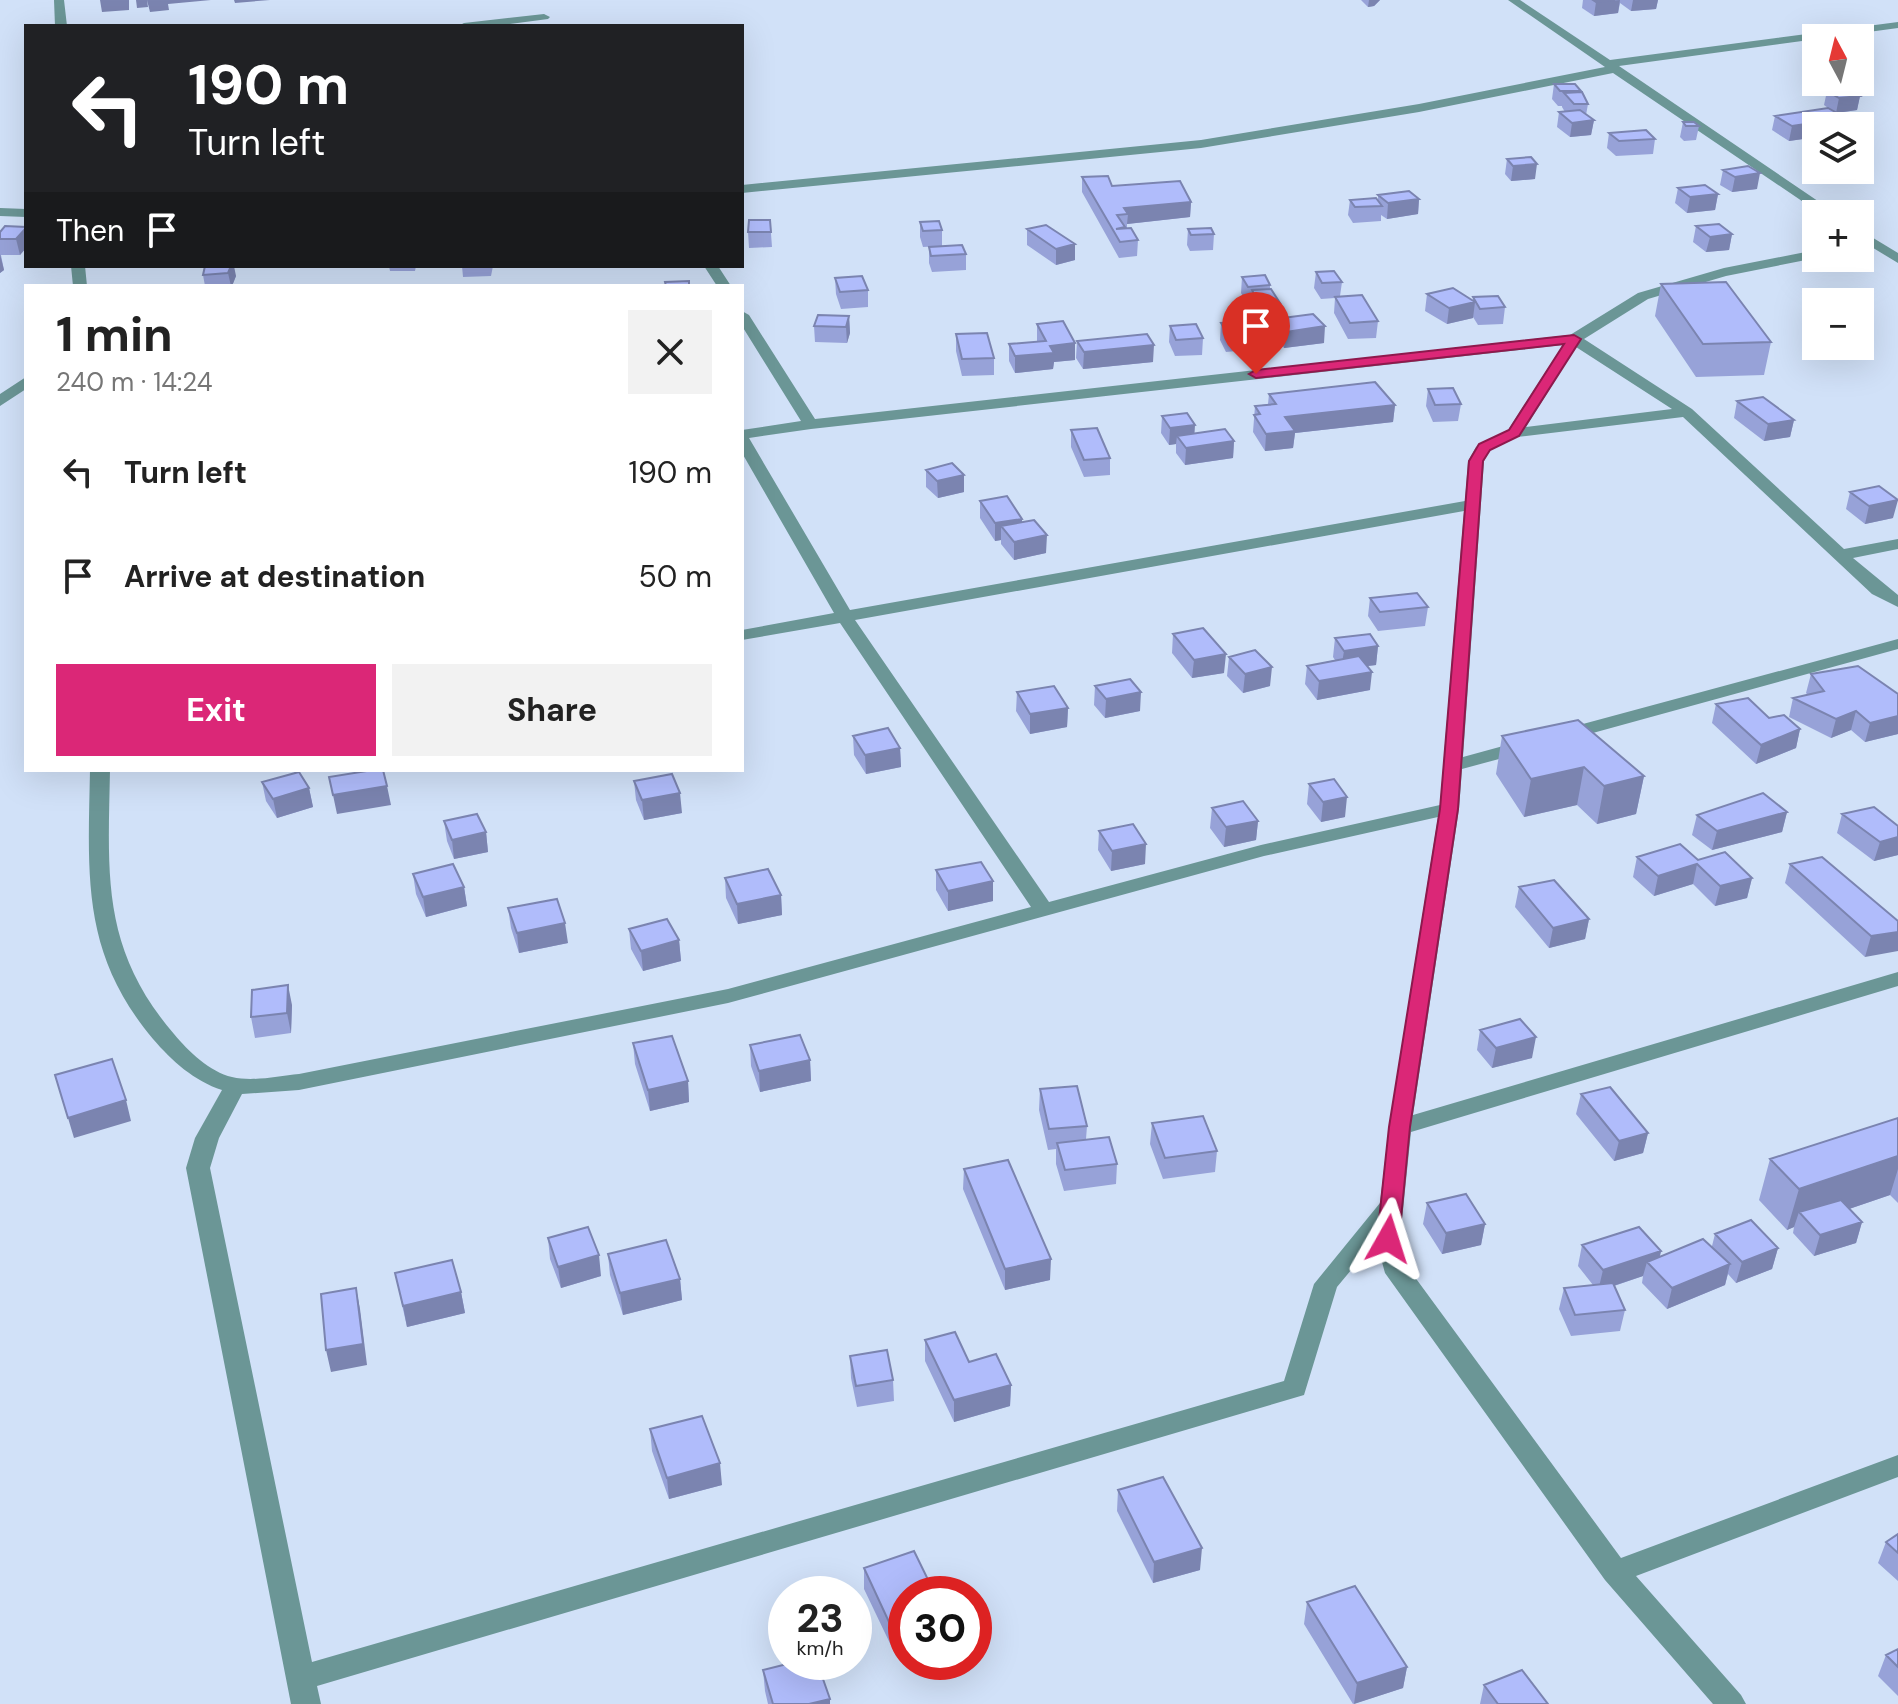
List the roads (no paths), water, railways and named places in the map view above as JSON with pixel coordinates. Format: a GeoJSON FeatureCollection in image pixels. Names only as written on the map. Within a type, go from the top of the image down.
{"type":"FeatureCollection","features":[{"type":"Feature","properties":{"kind":"street"},"geometry":{"type":"LineString","coordinates":[[59,0],[61,24]]}},
{"type":"Feature","properties":{"kind":"street"},"geometry":{"type":"LineString","coordinates":[[532,0],[547,22]]}},
{"type":"Feature","properties":{"kind":"street"},"geometry":{"type":"LineString","coordinates":[[1513,0],[1809,200]]}},
{"type":"Feature","properties":{"kind":"street"},"geometry":{"type":"LineString","coordinates":[[506,24],[547,22]]}},
{"type":"Feature","properties":{"kind":"street"},"geometry":{"type":"LineString","coordinates":[[744,189],[1201,144],[1419,108],[1611,67],[1898,25]]}},
{"type":"Feature","properties":{"kind":"street"},"geometry":{"type":"LineString","coordinates":[[0,212],[24,213]]}},
{"type":"Feature","properties":{"kind":"street"},"geometry":{"type":"LineString","coordinates":[[1874,240],[1898,239]]}},
{"type":"Feature","properties":{"kind":"street"},"geometry":{"type":"LineString","coordinates":[[1874,246],[1898,259]]}},
{"type":"Feature","properties":{"kind":"street"},"geometry":{"type":"LineString","coordinates":[[1514,433],[1574,339],[1643,296],[1724,272],[1802,257]]}},
{"type":"Feature","properties":{"kind":"street"},"geometry":{"type":"LineString","coordinates":[[744,318],[811,424]]}},
{"type":"Feature","properties":{"kind":"street"},"geometry":{"type":"LineString","coordinates":[[744,437],[811,424],[1574,339],[1687,412],[1878,590],[1898,602]]}},
{"type":"Feature","properties":{"kind":"street"},"geometry":{"type":"LineString","coordinates":[[0,401],[24,383]]}},
{"type":"Feature","properties":{"kind":"street"},"geometry":{"type":"LineString","coordinates":[[1687,412],[1514,433],[1484,447],[1476,461],[1449,809],[1400,1127],[1388,1239],[1394,1267],[1615,1572],[1731,1704]]}},
{"type":"Feature","properties":{"kind":"street"},"geometry":{"type":"LineString","coordinates":[[744,441],[844,616],[1045,912]]}},
{"type":"Feature","properties":{"kind":"street"},"geometry":{"type":"LineString","coordinates":[[744,635],[1473,504]]}},
{"type":"Feature","properties":{"kind":"street"},"geometry":{"type":"LineString","coordinates":[[1841,555],[1898,544]]}},
{"type":"Feature","properties":{"kind":"street"},"geometry":{"type":"LineString","coordinates":[[1452,766],[1898,644]]}},
{"type":"Feature","properties":{"kind":"street"},"geometry":{"type":"LineString","coordinates":[[100,772],[98,901],[120,978],[156,1029],[195,1069],[235,1086],[299,1082],[728,996],[1261,851],[1449,809]]}},
{"type":"Feature","properties":{"kind":"street"},"geometry":{"type":"LineString","coordinates":[[1400,1127],[1898,979]]}},
{"type":"Feature","properties":{"kind":"street"},"geometry":{"type":"LineString","coordinates":[[235,1086],[207,1138],[198,1168],[304,1691],[1295,1388],[1326,1284],[1392,1205]]}},
{"type":"Feature","properties":{"kind":"street"},"geometry":{"type":"LineString","coordinates":[[1615,1572],[1898,1466]]}}]}
